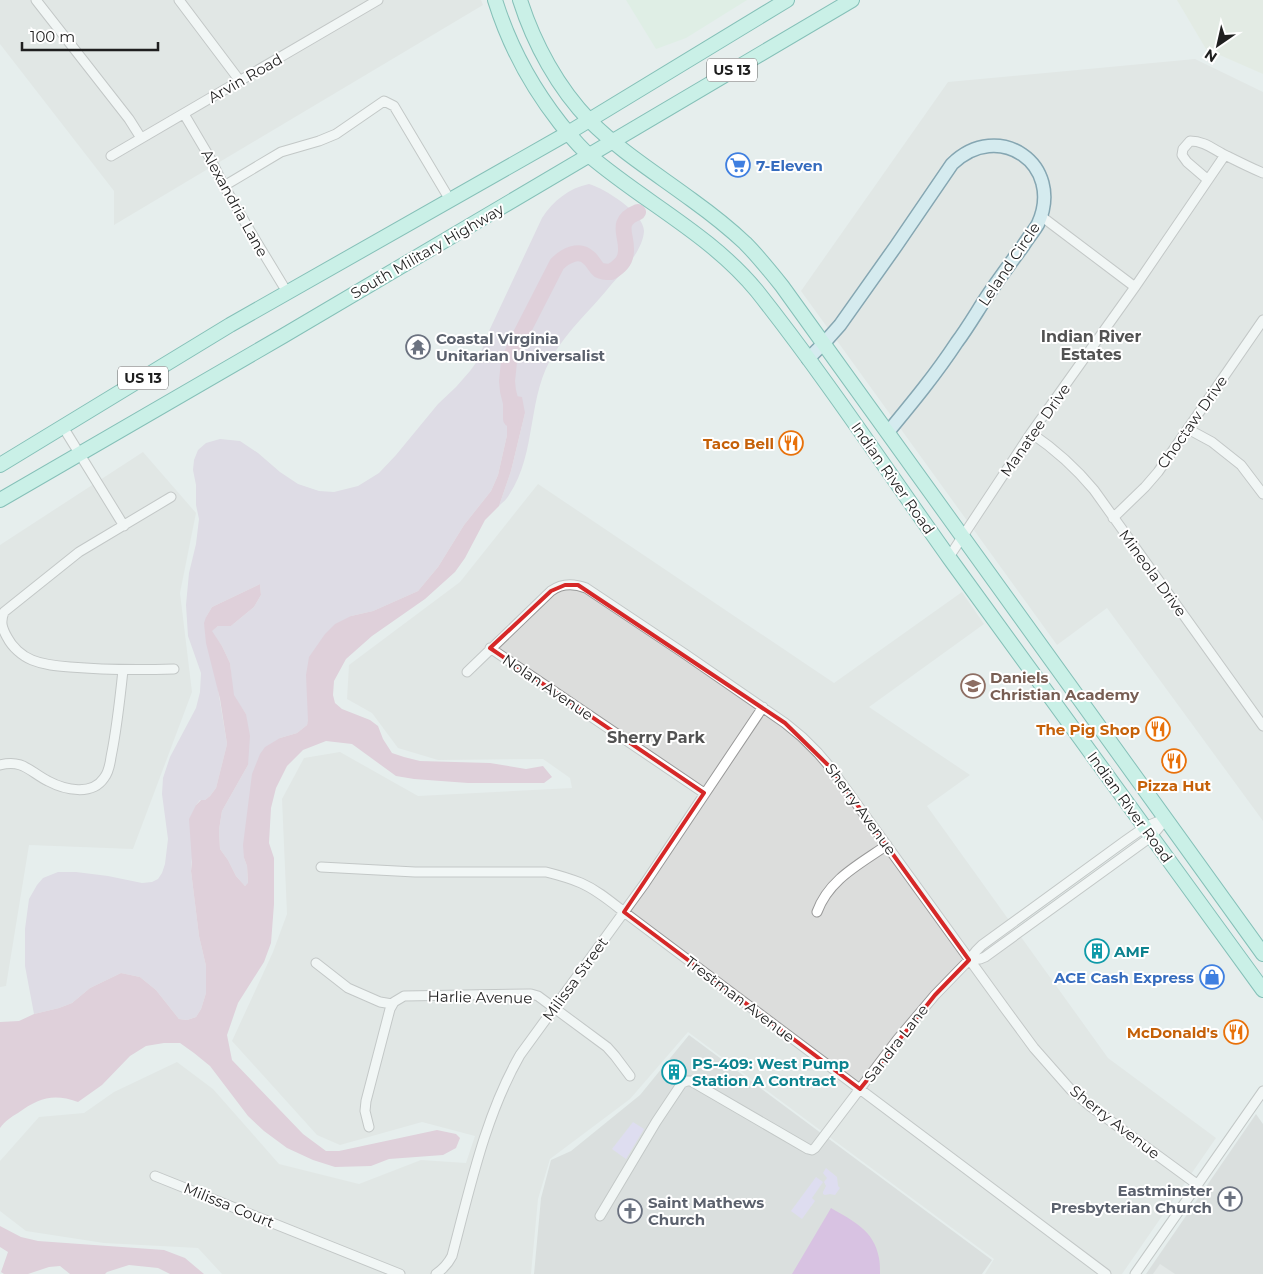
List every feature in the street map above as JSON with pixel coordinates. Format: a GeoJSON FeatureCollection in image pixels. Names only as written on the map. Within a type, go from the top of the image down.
{"type":"FeatureCollection","features":[{"type":"Feature","properties":{"kind":"main road","name":"Indian River Road"},"geometry":{"type":"LineString","coordinates":[[495,0],[521,64],[568,133],[590,156],[614,175],[709,244],[754,287],[808,359],[1263,990]]}},
{"type":"Feature","properties":{"kind":"main road","name":"Indian River Road"},"geometry":{"type":"LineString","coordinates":[[520,0],[544,57],[574,103],[612,142],[694,201],[744,243],[762,261],[782,286],[1263,954]]}},
{"type":"Feature","properties":{"kind":"main road","name":"US 13"},"geometry":{"type":"LineString","coordinates":[[0,466],[230,325],[568,133],[787,0]]}},
{"type":"Feature","properties":{"kind":"main road","name":"South Military Highway"},"geometry":{"type":"LineString","coordinates":[[0,500],[590,156],[852,0]]}},
{"type":"Feature","properties":{"kind":"street"},"geometry":{"type":"LineString","coordinates":[[36,0],[129,119],[141,138]]}},
{"type":"Feature","properties":{"kind":"street"},"geometry":{"type":"LineString","coordinates":[[179,0],[240,81]]}},
{"type":"Feature","properties":{"kind":"street","name":"Arvin Road"},"geometry":{"type":"LineString","coordinates":[[111,156],[378,0]]}},
{"type":"Feature","properties":{"kind":"street"},"geometry":{"type":"LineString","coordinates":[[224,186],[281,152],[336,134],[384,101],[394,106],[450,200]]}},
{"type":"Feature","properties":{"kind":"street","name":"Alexandria Lane"},"geometry":{"type":"LineString","coordinates":[[184,114],[287,292]]}},
{"type":"Feature","properties":{"kind":"street"},"geometry":{"type":"LineString","coordinates":[[1208,180],[1183,158],[1183,149],[1190,141],[1199,141],[1263,173]]}},
{"type":"Feature","properties":{"kind":"street","name":"Leland Circle"},"geometry":{"type":"LineString","coordinates":[[808,359],[845,317],[952,164],[965,153],[974,149],[993,146],[1016,151],[1025,156],[1037,169],[1044,188],[1041,216],[1037,227],[929,382],[888,432]]}},
{"type":"Feature","properties":{"kind":"street","name":"Manatee Drive"},"geometry":{"type":"LineString","coordinates":[[949,557],[1031,433],[1135,287],[1225,155]]}},
{"type":"Feature","properties":{"kind":"street"},"geometry":{"type":"LineString","coordinates":[[1041,216],[1135,287]]}},
{"type":"Feature","properties":{"kind":"street","name":"Choctaw Drive"},"geometry":{"type":"LineString","coordinates":[[1113,518],[1158,472],[1263,320]]}},
{"type":"Feature","properties":{"kind":"street"},"geometry":{"type":"LineString","coordinates":[[63,427],[124,526]]}},
{"type":"Feature","properties":{"kind":"street"},"geometry":{"type":"LineString","coordinates":[[1188,429],[1212,442],[1236,461],[1263,494]]}},
{"type":"Feature","properties":{"kind":"street","name":"Mineola Drive"},"geometry":{"type":"LineString","coordinates":[[1031,433],[1067,460],[1094,490],[1263,726]]}},
{"type":"Feature","properties":{"kind":"street"},"geometry":{"type":"LineString","coordinates":[[171,497],[79,552],[4,612],[1,622],[8,639],[15,648],[31,660],[43,664],[89,669],[174,669]]}},
{"type":"Feature","properties":{"kind":"street","name":"Sherry Avenue"},"geometry":{"type":"LineString","coordinates":[[467,672],[551,591],[565,584],[578,585],[586,588],[644,626],[763,707],[802,737],[830,766],[1034,1048],[1071,1090],[1198,1185]]}},
{"type":"Feature","properties":{"kind":"street","name":"Nolan Avenue"},"geometry":{"type":"LineString","coordinates":[[490,648],[704,793]]}},
{"type":"Feature","properties":{"kind":"street"},"geometry":{"type":"LineString","coordinates":[[0,765],[7,763],[27,766],[49,782],[67,787],[85,790],[98,785],[108,774],[118,716],[123,670]]}},
{"type":"Feature","properties":{"kind":"street","name":"Milissa Street"},"geometry":{"type":"LineString","coordinates":[[436,1274],[442,1270],[452,1256],[485,1135],[508,1075],[554,1007],[624,912],[763,707]]}},
{"type":"Feature","properties":{"kind":"street","name":"Sandra Lane"},"geometry":{"type":"LineString","coordinates":[[600,1216],[656,1122],[682,1083],[687,1081],[691,1081],[812,1150],[815,1148],[897,1040],[935,994],[982,945],[1166,818]]}},
{"type":"Feature","properties":{"kind":"street"},"geometry":{"type":"LineString","coordinates":[[817,912],[826,892],[835,882],[845,873],[887,845]]}},
{"type":"Feature","properties":{"kind":"street","name":"Trestman Avenue"},"geometry":{"type":"LineString","coordinates":[[321,868],[415,872],[546,872],[583,884],[601,894],[1106,1274]]}},
{"type":"Feature","properties":{"kind":"street"},"geometry":{"type":"LineString","coordinates":[[316,964],[348,988],[380,1002],[392,1004],[366,1101],[365,1111],[369,1127]]}},
{"type":"Feature","properties":{"kind":"street","name":"Harlie Avenue"},"geometry":{"type":"LineString","coordinates":[[392,1004],[404,996],[531,994],[538,996],[607,1047],[630,1076]]}},
{"type":"Feature","properties":{"kind":"street"},"geometry":{"type":"LineString","coordinates":[[1135,1274],[1263,1090]]}},
{"type":"Feature","properties":{"kind":"street","name":"Milissa Court"},"geometry":{"type":"LineString","coordinates":[[155,1176],[400,1274]]}},
{"type":"Feature","properties":{"kind":"highlighted area"},"geometry":{"type":"Polygon","coordinates":[[[565,585],[578,585],[785,723],[830,767],[969,960],[935,995],[860,1089],[624,912],[704,793],[490,648],[551,591],[565,585]]]}},
{"type":"Feature","properties":{"kind":"shaded area"},"geometry":{"type":"Polygon","coordinates":[[[0,0],[481,0],[483,5],[114,225],[114,191],[0,44],[0,0]]]}},
{"type":"Feature","properties":{"kind":"shaded area"},"geometry":{"type":"Polygon","coordinates":[[[626,0],[747,0],[686,38],[656,49],[626,0]]]}},
{"type":"Feature","properties":{"kind":"shaded area"},"geometry":{"type":"Polygon","coordinates":[[[1177,0],[1263,0],[1263,74],[1206,49],[1177,0]]]}},
{"type":"Feature","properties":{"kind":"shaded area"},"geometry":{"type":"Polygon","coordinates":[[[1195,59],[1263,92],[1263,821],[1107,608],[1057,645],[801,291],[948,82],[1195,59]]]}},
{"type":"Feature","properties":{"kind":"shaded area"},"geometry":{"type":"Polygon","coordinates":[[[589,184],[604,190],[631,209],[642,224],[644,231],[643,239],[635,255],[623,271],[566,336],[546,369],[535,405],[524,461],[518,478],[507,498],[499,506],[511,471],[525,413],[507,400],[507,435],[498,475],[491,491],[464,525],[438,567],[418,591],[373,611],[351,616],[307,725],[297,733],[280,738],[244,858],[247,866],[248,884],[245,886],[236,876],[220,849],[219,830],[222,811],[248,765],[246,714],[233,695],[230,663],[222,646],[211,631],[218,626],[231,626],[254,607],[261,595],[260,584],[212,607],[206,617],[227,744],[216,788],[210,796],[205,800],[200,800],[196,805],[191,871],[199,936],[206,966],[206,993],[201,1009],[196,1017],[187,1020],[179,1019],[156,990],[140,977],[121,973],[90,988],[72,1003],[34,1014],[25,966],[25,929],[29,899],[43,878],[58,872],[76,872],[142,883],[152,882],[158,879],[165,864],[168,839],[162,794],[163,778],[170,757],[196,708],[200,692],[201,673],[188,636],[186,605],[189,573],[196,544],[199,519],[193,470],[198,450],[206,443],[220,439],[240,441],[298,484],[319,491],[334,492],[358,486],[379,473],[478,360],[489,331],[546,212],[568,192],[589,184]]]}},
{"type":"Feature","properties":{"kind":"shaded area"},"geometry":{"type":"Polygon","coordinates":[[[510,395],[522,397],[525,413],[511,471],[499,506],[485,520],[465,558],[455,572],[425,599],[372,636],[346,659],[334,681],[333,695],[335,703],[342,709],[370,720],[378,726],[383,739],[392,753],[420,761],[490,763],[526,769],[543,766],[552,777],[544,783],[468,783],[414,779],[396,776],[352,744],[326,741],[303,750],[287,766],[276,788],[271,808],[269,843],[274,858],[274,904],[271,943],[264,962],[238,1003],[227,1035],[232,1060],[303,1134],[326,1151],[339,1151],[437,1130],[456,1134],[460,1138],[456,1148],[443,1155],[389,1159],[371,1166],[335,1167],[313,1160],[287,1148],[264,1131],[248,1116],[210,1066],[180,1043],[146,1046],[130,1056],[102,1085],[78,1102],[61,1098],[46,1098],[26,1108],[4,1123],[0,1128],[0,1022],[19,1021],[34,1014],[72,1003],[90,988],[121,973],[140,977],[156,990],[179,1019],[187,1020],[196,1017],[201,1009],[206,993],[206,966],[199,936],[191,871],[189,819],[196,805],[201,800],[205,800],[210,796],[216,788],[227,744],[220,699],[206,643],[204,623],[212,607],[260,584],[261,595],[254,607],[231,626],[218,626],[212,631],[230,663],[234,695],[246,714],[250,736],[248,765],[222,811],[219,830],[220,849],[236,876],[245,886],[248,883],[243,845],[252,774],[265,747],[280,738],[297,733],[307,725],[306,675],[309,657],[325,634],[335,624],[351,616],[373,611],[418,591],[438,567],[464,525],[491,491],[498,475],[507,435],[507,400],[510,395]]]}},
{"type":"Feature","properties":{"kind":"shaded area"},"geometry":{"type":"Polygon","coordinates":[[[143,452],[196,513],[180,593],[192,692],[133,849],[29,845],[6,986],[0,987],[0,545],[143,452]]]}},
{"type":"Feature","properties":{"kind":"shaded area"},"geometry":{"type":"Polygon","coordinates":[[[538,484],[834,683],[962,592],[984,624],[869,707],[970,775],[927,806],[1108,1058],[1216,1138],[1122,1274],[985,1274],[994,1259],[688,1032],[630,1099],[550,1159],[538,1199],[531,1274],[222,1274],[198,1248],[104,1243],[26,1231],[0,1211],[0,1161],[39,1117],[84,1113],[114,1092],[177,1062],[213,1089],[279,1164],[359,1184],[421,1160],[466,1163],[475,1136],[422,1122],[340,1145],[317,1135],[232,1041],[273,952],[287,914],[282,799],[304,758],[340,752],[418,796],[572,788],[570,778],[543,759],[438,760],[398,748],[372,713],[347,699],[349,665],[460,582],[538,484]]]}},
{"type":"Feature","properties":{"kind":"shaded area"},"geometry":{"type":"Polygon","coordinates":[[[689,1035],[992,1260],[982,1274],[534,1274],[541,1198],[551,1160],[571,1151],[640,1095],[689,1035]]]}},
{"type":"Feature","properties":{"kind":"shaded area","name":"Eastminster Presbyterian Church"},"geometry":{"type":"Polygon","coordinates":[[[1256,1114],[1263,1124],[1263,1274],[1146,1274],[1256,1114]]]}},
{"type":"Feature","properties":{"kind":"shaded area"},"geometry":{"type":"Polygon","coordinates":[[[633,1122],[644,1129],[626,1159],[612,1149],[633,1122]]]}},
{"type":"Feature","properties":{"kind":"shaded area"},"geometry":{"type":"Polygon","coordinates":[[[826,1168],[837,1177],[840,1188],[835,1195],[823,1194],[826,1186],[824,1182],[827,1178],[823,1173],[826,1168]]]}},
{"type":"Feature","properties":{"kind":"shaded area"},"geometry":{"type":"Polygon","coordinates":[[[816,1177],[823,1182],[812,1198],[815,1201],[802,1219],[791,1211],[816,1177]]]}},
{"type":"Feature","properties":{"kind":"shaded area"},"geometry":{"type":"Polygon","coordinates":[[[831,1208],[855,1222],[867,1233],[876,1248],[880,1274],[792,1274],[831,1208]]]}},
{"type":"Feature","properties":{"kind":"shaded area"},"geometry":{"type":"Polygon","coordinates":[[[0,1226],[21,1237],[38,1241],[164,1250],[185,1258],[204,1274],[170,1274],[158,1268],[129,1265],[105,1274],[70,1274],[60,1266],[49,1267],[28,1274],[4,1274],[1,1272],[8,1252],[0,1247],[0,1226]]]}},
{"type":"Feature","properties":{"kind":"shaded area"},"geometry":{"type":"Polygon","coordinates":[[[1160,1264],[1175,1274],[1153,1274],[1160,1264]]]}},
{"type":"Feature","properties":{"kind":"waterway"},"geometry":{"type":"LineString","coordinates":[[511,419],[511,403],[507,381],[509,362],[516,344],[557,264],[564,258],[577,253],[585,255],[599,270],[611,272],[621,264],[625,257],[625,221],[638,212]]}},
{"type":"Feature","properties":{"kind":"place","name":"7-Eleven"},"geometry":{"type":"Point","coordinates":[738,165]}},
{"type":"Feature","properties":{"kind":"place","name":"Coastal Virginia Unitarian Universalist"},"geometry":{"type":"Point","coordinates":[418,347]}},
{"type":"Feature","properties":{"kind":"place","name":"Taco Bell"},"geometry":{"type":"Point","coordinates":[791,443]}},
{"type":"Feature","properties":{"kind":"place","name":"Daniels Christian Academy"},"geometry":{"type":"Point","coordinates":[973,686]}},
{"type":"Feature","properties":{"kind":"place","name":"The Pig Shop"},"geometry":{"type":"Point","coordinates":[1158,729]}},
{"type":"Feature","properties":{"kind":"place","name":"Pizza Hut"},"geometry":{"type":"Point","coordinates":[1174,761]}},
{"type":"Feature","properties":{"kind":"place","name":"AMF"},"geometry":{"type":"Point","coordinates":[1097,951]}},
{"type":"Feature","properties":{"kind":"place","name":"ACE Cash Express"},"geometry":{"type":"Point","coordinates":[1212,977]}},
{"type":"Feature","properties":{"kind":"place","name":"McDonald's"},"geometry":{"type":"Point","coordinates":[1236,1032]}},
{"type":"Feature","properties":{"kind":"place","name":"PS-409: West Pump Station A Contract"},"geometry":{"type":"Point","coordinates":[674,1072]}},
{"type":"Feature","properties":{"kind":"place","name":"Eastminster Presbyterian Church"},"geometry":{"type":"Point","coordinates":[1230,1199]}},
{"type":"Feature","properties":{"kind":"place","name":"Saint Mathews Church"},"geometry":{"type":"Point","coordinates":[630,1211]}},
{"type":"Feature","properties":{"kind":"district","name":"Indian River Estates"},"geometry":{"type":"Point","coordinates":[1091,345]}},
{"type":"Feature","properties":{"kind":"district","name":"Sherry Park"},"geometry":{"type":"Point","coordinates":[656,737]}}]}
